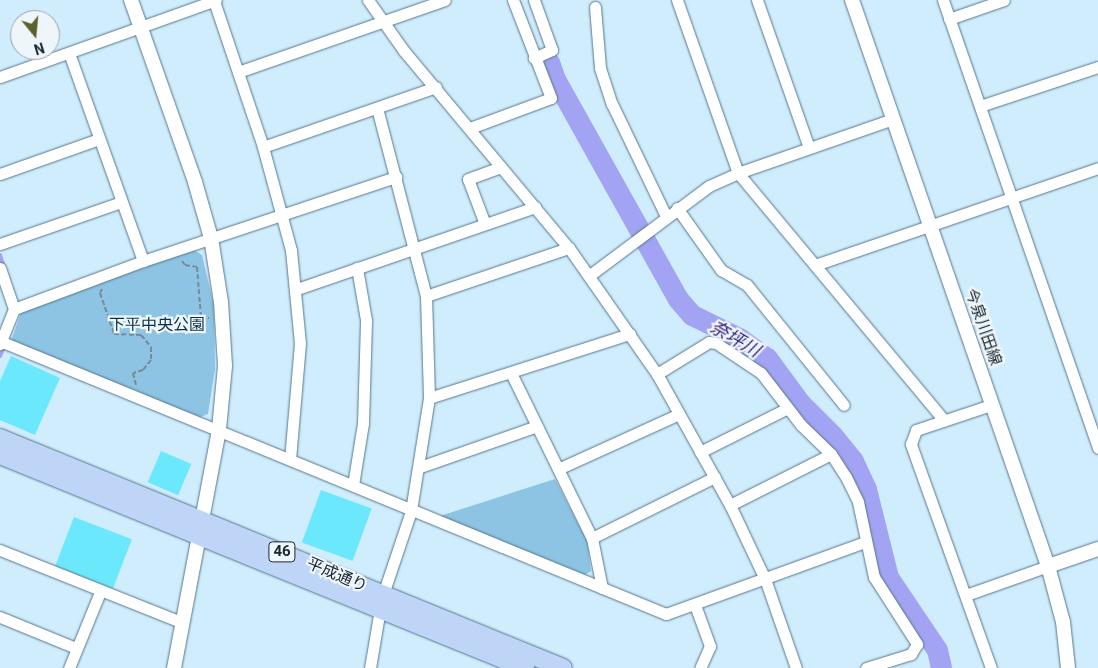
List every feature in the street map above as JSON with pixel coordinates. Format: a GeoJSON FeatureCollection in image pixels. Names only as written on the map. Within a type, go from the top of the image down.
{"type":"FeatureCollection","features":[{"type":"Feature","properties":{"kind":"main road","name":"平成通り"},"geometry":{"type":"LineString","coordinates":[[0,438],[200,527],[381,601],[563,668]]}},
{"type":"Feature","properties":{"kind":"main road","name":"平成通り"},"geometry":{"type":"LineString","coordinates":[[0,455],[200,527]]}},
{"type":"Feature","properties":{"kind":"main road","name":"平成通り"},"geometry":{"type":"LineString","coordinates":[[381,601],[526,668]]}},
{"type":"Feature","properties":{"kind":"street"},"geometry":{"type":"LineString","coordinates":[[131,0],[211,238],[222,316],[224,366],[219,430],[174,668]]}},
{"type":"Feature","properties":{"kind":"street"},"geometry":{"type":"LineString","coordinates":[[0,77],[215,0],[264,147],[283,213],[297,289],[300,343],[290,459]]}},
{"type":"Feature","properties":{"kind":"street"},"geometry":{"type":"LineString","coordinates":[[368,0],[381,22],[590,275],[657,374],[730,505],[765,579],[796,668]]}},
{"type":"Feature","properties":{"kind":"street"},"geometry":{"type":"LineString","coordinates":[[238,72],[445,0]]}},
{"type":"Feature","properties":{"kind":"street"},"geometry":{"type":"LineString","coordinates":[[470,128],[551,98],[513,0]]}},
{"type":"Feature","properties":{"kind":"street"},"geometry":{"type":"LineString","coordinates":[[534,0],[552,50],[534,58]]}},
{"type":"Feature","properties":{"kind":"street"},"geometry":{"type":"LineString","coordinates":[[677,0],[738,173],[944,420]]}},
{"type":"Feature","properties":{"kind":"street"},"geometry":{"type":"LineString","coordinates":[[756,0],[809,148]]}},
{"type":"Feature","properties":{"kind":"street","name":"今泉川田線"},"geometry":{"type":"LineString","coordinates":[[852,0],[1048,566],[1063,622],[1068,668]]}},
{"type":"Feature","properties":{"kind":"street"},"geometry":{"type":"LineString","coordinates":[[943,0],[1098,448]]}},
{"type":"Feature","properties":{"kind":"street"},"geometry":{"type":"LineString","coordinates":[[949,19],[1004,0]]}},
{"type":"Feature","properties":{"kind":"street"},"geometry":{"type":"LineString","coordinates":[[595,7],[600,68],[612,104],[666,216]]}},
{"type":"Feature","properties":{"kind":"street"},"geometry":{"type":"LineString","coordinates":[[69,53],[143,261]]}},
{"type":"Feature","properties":{"kind":"street"},"geometry":{"type":"LineString","coordinates":[[980,106],[1098,67]]}},
{"type":"Feature","properties":{"kind":"street"},"geometry":{"type":"LineString","coordinates":[[264,147],[436,87]]}},
{"type":"Feature","properties":{"kind":"street"},"geometry":{"type":"LineString","coordinates":[[370,668],[381,601],[411,511],[420,467],[429,398],[426,296],[377,108]]}},
{"type":"Feature","properties":{"kind":"street"},"geometry":{"type":"LineString","coordinates":[[590,275],[666,216],[709,186],[738,173],[893,119]]}},
{"type":"Feature","properties":{"kind":"street"},"geometry":{"type":"LineString","coordinates":[[0,174],[99,139]]}},
{"type":"Feature","properties":{"kind":"street"},"geometry":{"type":"LineString","coordinates":[[485,224],[468,179],[501,166]]}},
{"type":"Feature","properties":{"kind":"street"},"geometry":{"type":"LineString","coordinates":[[815,265],[1098,168]]}},
{"type":"Feature","properties":{"kind":"street"},"geometry":{"type":"LineString","coordinates":[[14,309],[143,261],[396,177]]}},
{"type":"Feature","properties":{"kind":"street"},"geometry":{"type":"LineString","coordinates":[[0,244],[121,202]]}},
{"type":"Feature","properties":{"kind":"street"},"geometry":{"type":"LineString","coordinates":[[297,289],[535,207]]}},
{"type":"Feature","properties":{"kind":"street"},"geometry":{"type":"LineString","coordinates":[[677,208],[722,270],[747,285],[844,405]]}},
{"type":"Feature","properties":{"kind":"street"},"geometry":{"type":"LineString","coordinates":[[426,296],[569,248]]}},
{"type":"Feature","properties":{"kind":"street"},"geometry":{"type":"LineString","coordinates":[[0,268],[14,309],[0,342],[666,614],[865,542]]}},
{"type":"Feature","properties":{"kind":"street"},"geometry":{"type":"LineString","coordinates":[[353,485],[363,423],[366,320],[357,268]]}},
{"type":"Feature","properties":{"kind":"street"},"geometry":{"type":"LineString","coordinates":[[429,398],[511,374],[630,334]]}},
{"type":"Feature","properties":{"kind":"street"},"geometry":{"type":"LineString","coordinates":[[657,374],[709,342],[716,343],[761,373],[788,408],[830,454],[846,477],[858,502],[874,577],[917,644],[911,654],[866,668]]}},
{"type":"Feature","properties":{"kind":"street"},"geometry":{"type":"LineString","coordinates":[[511,374],[592,538],[602,588]]}},
{"type":"Feature","properties":{"kind":"street"},"geometry":{"type":"LineString","coordinates":[[991,405],[916,430],[911,444],[991,668]]}},
{"type":"Feature","properties":{"kind":"street"},"geometry":{"type":"LineString","coordinates":[[700,452],[788,408]]}},
{"type":"Feature","properties":{"kind":"street"},"geometry":{"type":"LineString","coordinates":[[558,469],[679,414]]}},
{"type":"Feature","properties":{"kind":"street"},"geometry":{"type":"LineString","coordinates":[[420,467],[537,426]]}},
{"type":"Feature","properties":{"kind":"street"},"geometry":{"type":"LineString","coordinates":[[730,505],[830,454]]}},
{"type":"Feature","properties":{"kind":"street"},"geometry":{"type":"LineString","coordinates":[[592,538],[715,477]]}},
{"type":"Feature","properties":{"kind":"street"},"geometry":{"type":"LineString","coordinates":[[966,595],[1098,549]]}},
{"type":"Feature","properties":{"kind":"street"},"geometry":{"type":"LineString","coordinates":[[0,551],[100,592],[183,623]]}},
{"type":"Feature","properties":{"kind":"street"},"geometry":{"type":"LineString","coordinates":[[69,668],[100,592]]}},
{"type":"Feature","properties":{"kind":"street"},"geometry":{"type":"LineString","coordinates":[[695,605],[710,646],[700,668]]}},
{"type":"Feature","properties":{"kind":"street"},"geometry":{"type":"LineString","coordinates":[[0,617],[76,648]]}},
{"type":"Feature","properties":{"kind":"path"},"geometry":{"type":"LineString","coordinates":[[175,263],[184,260],[185,265],[197,267],[201,318],[222,316]]}},
{"type":"Feature","properties":{"kind":"path"},"geometry":{"type":"LineString","coordinates":[[107,286],[100,293],[114,334],[141,335],[151,347],[151,360],[143,370],[133,373],[136,388]]}},
{"type":"Feature","properties":{"kind":"green space","name":"下平中央公園"},"geometry":{"type":"Polygon","coordinates":[[[194,250],[202,255],[214,306],[215,369],[208,414],[198,418],[11,341],[22,310],[194,250]]]}},
{"type":"Feature","properties":{"kind":"green space"},"geometry":{"type":"Polygon","coordinates":[[[555,479],[587,541],[591,571],[585,575],[440,516],[555,479]]]}},
{"type":"Feature","properties":{"kind":"building"},"geometry":{"type":"Polygon","coordinates":[[[11,356],[60,378],[35,435],[0,420],[0,381],[11,356]]]}},
{"type":"Feature","properties":{"kind":"building"},"geometry":{"type":"Polygon","coordinates":[[[161,451],[191,464],[178,495],[148,482],[161,451]]]}},
{"type":"Feature","properties":{"kind":"building"},"geometry":{"type":"Polygon","coordinates":[[[321,490],[372,508],[353,561],[302,543],[321,490]]]}},
{"type":"Feature","properties":{"kind":"building"},"geometry":{"type":"Polygon","coordinates":[[[74,517],[132,539],[113,589],[55,566],[74,517]]]}},
{"type":"Feature","properties":{"kind":"waterway","name":"奈坪川"},"geometry":{"type":"LineString","coordinates":[[549,62],[555,79],[678,299],[692,315],[739,338],[767,358],[800,403],[833,436],[853,461],[866,489],[888,577],[937,650],[941,668]]}},
{"type":"Feature","properties":{"kind":"waterway"},"geometry":{"type":"LineString","coordinates":[[0,255],[4,267]]}},
{"type":"Feature","properties":{"kind":"waterway"},"geometry":{"type":"LineString","coordinates":[[0,356],[5,344]]}}]}
